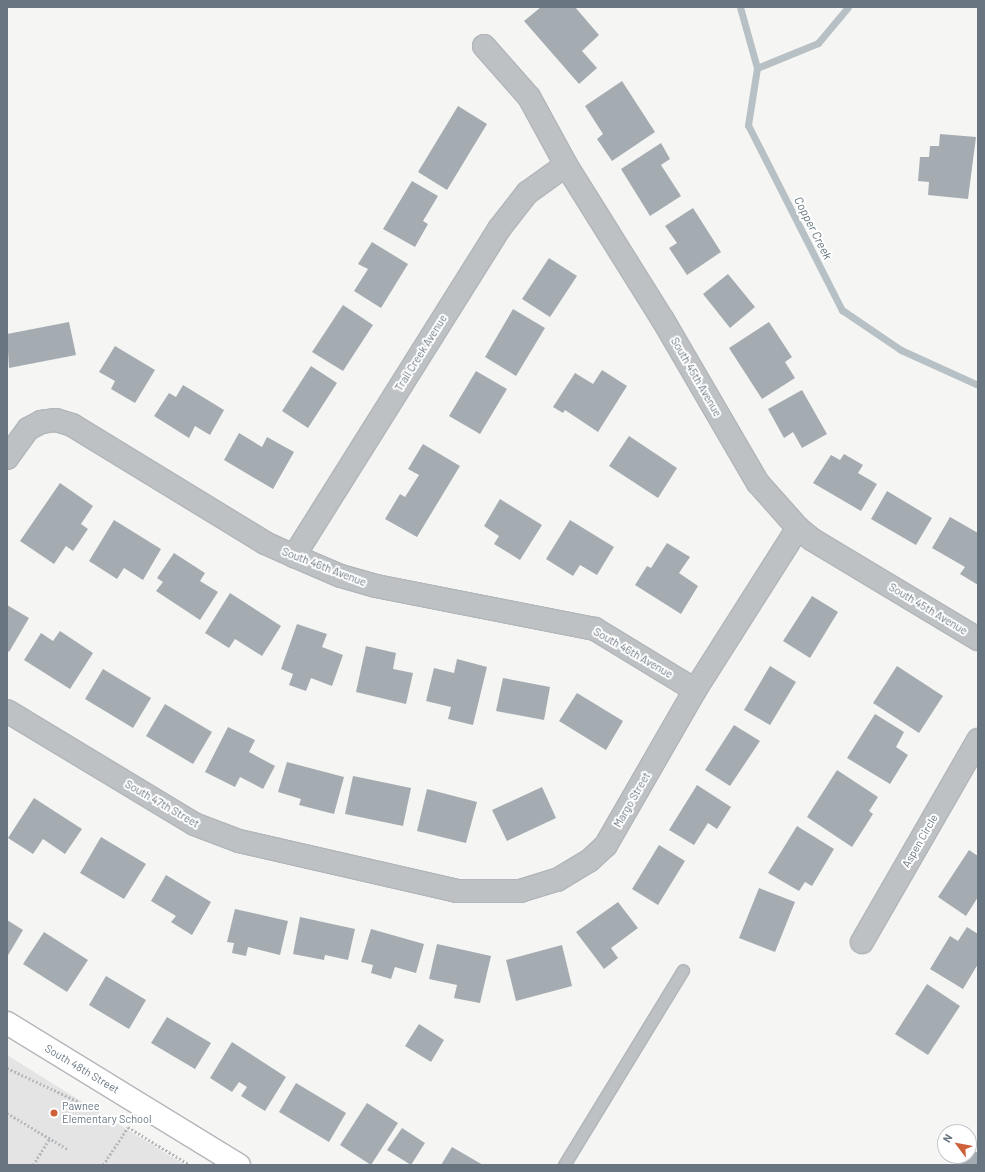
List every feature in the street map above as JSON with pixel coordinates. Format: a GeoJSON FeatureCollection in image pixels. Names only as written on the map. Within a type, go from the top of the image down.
{"type":"FeatureCollection","features":[{"type":"Feature","properties":{"kind":"street","name":"South 45th Avenue"},"geometry":{"type":"LineString","coordinates":[[484,46],[529,97],[566,165],[662,320],[758,483],[798,528],[813,540],[978,639]]}},
{"type":"Feature","properties":{"kind":"street","name":"Trail Creek Avenue"},"geometry":{"type":"LineString","coordinates":[[294,556],[499,229],[527,193],[566,165]]}},
{"type":"Feature","properties":{"kind":"street","name":"South 46th Avenue"},"geometry":{"type":"LineString","coordinates":[[7,458],[28,429],[41,422],[56,420],[72,425],[265,543],[341,576],[376,586],[595,629],[695,690]]}},
{"type":"Feature","properties":{"kind":"street","name":"Margo Street"},"geometry":{"type":"LineString","coordinates":[[355,868],[457,891],[520,891],[557,880],[589,861],[606,845],[695,690],[798,528]]}},
{"type":"Feature","properties":{"kind":"street","name":"South 47th Street"},"geometry":{"type":"LineString","coordinates":[[7,711],[194,824],[239,842],[355,868]]}},
{"type":"Feature","properties":{"kind":"street","name":"Aspen Circle"},"geometry":{"type":"LineString","coordinates":[[862,942],[978,740]]}},
{"type":"Feature","properties":{"kind":"street","name":"South 48th Street"},"geometry":{"type":"LineString","coordinates":[[7,1023],[239,1165]]}},
{"type":"Feature","properties":{"kind":"lane"},"geometry":{"type":"LineString","coordinates":[[564,1165],[683,970]]}},
{"type":"Feature","properties":{"kind":"path"},"geometry":{"type":"LineString","coordinates":[[7,1068],[92,1108]]}},
{"type":"Feature","properties":{"kind":"path"},"geometry":{"type":"LineString","coordinates":[[7,1113],[69,1150]]}},
{"type":"Feature","properties":{"kind":"path"},"geometry":{"type":"LineString","coordinates":[[103,1165],[128,1127],[190,1165]]}},
{"type":"Feature","properties":{"kind":"path"},"geometry":{"type":"LineString","coordinates":[[33,1165],[50,1138]]}},
{"type":"Feature","properties":{"kind":"shaded area","name":"Pawnee Elementary School"},"geometry":{"type":"Polygon","coordinates":[[[7,1055],[92,1108],[185,1165],[7,1165],[7,1055]]]}},
{"type":"Feature","properties":{"kind":"building"},"geometry":{"type":"Polygon","coordinates":[[[541,7],[575,7],[599,35],[582,51],[597,68],[579,84],[524,21],[541,7]]]}},
{"type":"Feature","properties":{"kind":"building"},"geometry":{"type":"Polygon","coordinates":[[[622,81],[655,132],[612,161],[597,139],[603,134],[585,106],[622,81]]]}},
{"type":"Feature","properties":{"kind":"building"},"geometry":{"type":"Polygon","coordinates":[[[458,106],[487,124],[447,190],[418,172],[458,106]]]}},
{"type":"Feature","properties":{"kind":"building"},"geometry":{"type":"Polygon","coordinates":[[[940,134],[976,137],[968,199],[928,195],[929,182],[918,181],[920,157],[929,157],[930,146],[939,146],[940,134]]]}},
{"type":"Feature","properties":{"kind":"building"},"geometry":{"type":"Polygon","coordinates":[[[661,143],[670,159],[661,165],[681,196],[650,216],[621,169],[661,143]]]}},
{"type":"Feature","properties":{"kind":"building"},"geometry":{"type":"Polygon","coordinates":[[[412,181],[438,196],[423,221],[428,224],[415,247],[383,229],[412,181]]]}},
{"type":"Feature","properties":{"kind":"building"},"geometry":{"type":"Polygon","coordinates":[[[693,208],[721,252],[687,275],[669,248],[677,243],[665,226],[693,208]]]}},
{"type":"Feature","properties":{"kind":"building"},"geometry":{"type":"Polygon","coordinates":[[[372,242],[408,264],[381,308],[354,291],[368,269],[358,264],[372,242]]]}},
{"type":"Feature","properties":{"kind":"building"},"geometry":{"type":"Polygon","coordinates":[[[549,258],[577,276],[550,317],[522,299],[549,258]]]}},
{"type":"Feature","properties":{"kind":"building"},"geometry":{"type":"Polygon","coordinates":[[[728,274],[755,307],[730,328],[703,294],[728,274]]]}},
{"type":"Feature","properties":{"kind":"building"},"geometry":{"type":"Polygon","coordinates":[[[343,305],[373,325],[343,371],[312,352],[343,305]]]}},
{"type":"Feature","properties":{"kind":"building"},"geometry":{"type":"Polygon","coordinates":[[[513,309],[545,328],[516,376],[485,357],[513,309]]]}},
{"type":"Feature","properties":{"kind":"building"},"geometry":{"type":"Polygon","coordinates":[[[69,322],[76,355],[9,368],[7,334],[69,322]]]}},
{"type":"Feature","properties":{"kind":"building"},"geometry":{"type":"Polygon","coordinates":[[[769,322],[792,357],[785,362],[795,378],[762,399],[729,348],[769,322]]]}},
{"type":"Feature","properties":{"kind":"building"},"geometry":{"type":"Polygon","coordinates":[[[115,346],[155,370],[135,403],[111,389],[115,381],[99,372],[115,346]]]}},
{"type":"Feature","properties":{"kind":"building"},"geometry":{"type":"Polygon","coordinates":[[[311,366],[337,383],[308,428],[282,411],[311,366]]]}},
{"type":"Feature","properties":{"kind":"building"},"geometry":{"type":"Polygon","coordinates":[[[602,370],[627,386],[598,432],[565,410],[563,413],[553,407],[575,373],[593,384],[602,370]]]}},
{"type":"Feature","properties":{"kind":"building"},"geometry":{"type":"Polygon","coordinates":[[[476,371],[507,389],[480,434],[449,416],[476,371]]]}},
{"type":"Feature","properties":{"kind":"building"},"geometry":{"type":"Polygon","coordinates":[[[183,385],[224,410],[210,435],[195,426],[189,438],[154,416],[169,393],[176,397],[183,385]]]}},
{"type":"Feature","properties":{"kind":"building"},"geometry":{"type":"Polygon","coordinates":[[[802,390],[827,434],[802,448],[793,432],[784,438],[768,409],[802,390]]]}},
{"type":"Feature","properties":{"kind":"building"},"geometry":{"type":"Polygon","coordinates":[[[239,433],[262,447],[267,437],[294,452],[273,489],[224,460],[239,433]]]}},
{"type":"Feature","properties":{"kind":"building"},"geometry":{"type":"Polygon","coordinates":[[[629,436],[677,468],[658,498],[609,466],[629,436]]]}},
{"type":"Feature","properties":{"kind":"building"},"geometry":{"type":"Polygon","coordinates":[[[423,444],[460,466],[417,537],[385,519],[400,494],[405,497],[419,475],[408,469],[423,444]]]}},
{"type":"Feature","properties":{"kind":"building"},"geometry":{"type":"Polygon","coordinates":[[[844,454],[863,465],[858,473],[877,484],[861,511],[813,483],[831,455],[840,460],[844,454]]]}},
{"type":"Feature","properties":{"kind":"building"},"geometry":{"type":"Polygon","coordinates":[[[60,483],[93,506],[81,524],[88,529],[73,551],[66,546],[54,564],[20,541],[60,483]]]}},
{"type":"Feature","properties":{"kind":"building"},"geometry":{"type":"Polygon","coordinates":[[[887,491],[932,518],[916,545],[871,519],[887,491]]]}},
{"type":"Feature","properties":{"kind":"building"},"geometry":{"type":"Polygon","coordinates":[[[500,499],[542,525],[520,560],[494,544],[499,536],[484,526],[500,499]]]}},
{"type":"Feature","properties":{"kind":"building"},"geometry":{"type":"Polygon","coordinates":[[[950,517],[978,533],[978,585],[960,574],[965,567],[932,548],[950,517]]]}},
{"type":"Feature","properties":{"kind":"building"},"geometry":{"type":"Polygon","coordinates":[[[114,520],[161,549],[143,580],[124,568],[117,579],[89,561],[114,520]]]}},
{"type":"Feature","properties":{"kind":"building"},"geometry":{"type":"Polygon","coordinates":[[[570,520],[614,547],[597,575],[580,565],[573,576],[546,559],[570,520]]]}},
{"type":"Feature","properties":{"kind":"building"},"geometry":{"type":"Polygon","coordinates":[[[667,543],[690,557],[679,573],[698,586],[681,614],[635,585],[647,566],[651,568],[667,543]]]}},
{"type":"Feature","properties":{"kind":"building"},"geometry":{"type":"Polygon","coordinates":[[[174,553],[205,573],[200,581],[218,592],[200,620],[156,591],[163,582],[157,578],[174,553]]]}},
{"type":"Feature","properties":{"kind":"building"},"geometry":{"type":"Polygon","coordinates":[[[230,593],[281,626],[262,656],[235,639],[229,648],[205,633],[230,593]]]}},
{"type":"Feature","properties":{"kind":"building"},"geometry":{"type":"Polygon","coordinates":[[[812,596],[838,612],[810,658],[783,641],[812,596]]]}},
{"type":"Feature","properties":{"kind":"building"},"geometry":{"type":"Polygon","coordinates":[[[7,605],[29,618],[9,652],[7,650],[7,605]]]}},
{"type":"Feature","properties":{"kind":"building"},"geometry":{"type":"Polygon","coordinates":[[[297,624],[327,634],[322,647],[343,655],[332,686],[311,678],[306,691],[289,685],[293,674],[281,669],[297,624]]]}},
{"type":"Feature","properties":{"kind":"building"},"geometry":{"type":"Polygon","coordinates":[[[60,631],[93,653],[70,689],[24,660],[41,633],[53,641],[60,631]]]}},
{"type":"Feature","properties":{"kind":"building"},"geometry":{"type":"Polygon","coordinates":[[[366,646],[396,653],[393,669],[413,673],[406,704],[356,692],[366,646]]]}},
{"type":"Feature","properties":{"kind":"building"},"geometry":{"type":"Polygon","coordinates":[[[457,659],[487,667],[473,725],[448,719],[451,707],[426,701],[434,668],[454,673],[457,659]]]}},
{"type":"Feature","properties":{"kind":"building"},"geometry":{"type":"Polygon","coordinates":[[[770,666],[796,682],[770,725],[744,710],[770,666]]]}},
{"type":"Feature","properties":{"kind":"building"},"geometry":{"type":"Polygon","coordinates":[[[897,666],[943,696],[919,733],[873,703],[897,666]]]}},
{"type":"Feature","properties":{"kind":"building"},"geometry":{"type":"Polygon","coordinates":[[[103,669],[151,698],[133,728],[85,699],[103,669]]]}},
{"type":"Feature","properties":{"kind":"building"},"geometry":{"type":"Polygon","coordinates":[[[503,678],[550,687],[544,720],[496,711],[503,678]]]}},
{"type":"Feature","properties":{"kind":"building"},"geometry":{"type":"Polygon","coordinates":[[[577,693],[623,721],[606,750],[559,721],[577,693]]]}},
{"type":"Feature","properties":{"kind":"building"},"geometry":{"type":"Polygon","coordinates":[[[165,704],[212,732],[193,764],[146,736],[165,704]]]}},
{"type":"Feature","properties":{"kind":"building"},"geometry":{"type":"Polygon","coordinates":[[[875,714],[904,732],[896,747],[908,755],[890,784],[847,758],[875,714]]]}},
{"type":"Feature","properties":{"kind":"building"},"geometry":{"type":"Polygon","coordinates":[[[734,725],[760,741],[730,786],[705,770],[734,725]]]}},
{"type":"Feature","properties":{"kind":"building"},"geometry":{"type":"Polygon","coordinates":[[[228,727],[255,740],[249,752],[275,766],[263,789],[240,777],[235,787],[205,772],[228,727]]]}},
{"type":"Feature","properties":{"kind":"building"},"geometry":{"type":"Polygon","coordinates":[[[287,762],[344,777],[334,814],[299,805],[301,799],[278,792],[287,762]]]}},
{"type":"Feature","properties":{"kind":"building"},"geometry":{"type":"Polygon","coordinates":[[[837,770],[878,797],[869,811],[873,814],[852,847],[807,817],[837,770]]]}},
{"type":"Feature","properties":{"kind":"building"},"geometry":{"type":"Polygon","coordinates":[[[353,776],[411,788],[403,826],[345,814],[353,776]]]}},
{"type":"Feature","properties":{"kind":"building"},"geometry":{"type":"Polygon","coordinates":[[[697,785],[731,807],[717,829],[708,823],[694,845],[669,830],[697,785]]]}},
{"type":"Feature","properties":{"kind":"building"},"geometry":{"type":"Polygon","coordinates":[[[542,787],[556,818],[507,841],[492,810],[542,787]]]}},
{"type":"Feature","properties":{"kind":"building"},"geometry":{"type":"Polygon","coordinates":[[[427,789],[477,802],[466,843],[417,831],[427,789]]]}},
{"type":"Feature","properties":{"kind":"building"},"geometry":{"type":"Polygon","coordinates":[[[34,798],[82,829],[65,854],[43,839],[33,854],[8,838],[34,798]]]}},
{"type":"Feature","properties":{"kind":"building"},"geometry":{"type":"Polygon","coordinates":[[[797,826],[834,849],[812,886],[805,882],[799,891],[768,873],[797,826]]]}},
{"type":"Feature","properties":{"kind":"building"},"geometry":{"type":"Polygon","coordinates":[[[101,837],[146,864],[124,899],[80,873],[101,837]]]}},
{"type":"Feature","properties":{"kind":"building"},"geometry":{"type":"Polygon","coordinates":[[[659,845],[685,861],[658,905],[632,889],[659,845]]]}},
{"type":"Feature","properties":{"kind":"building"},"geometry":{"type":"Polygon","coordinates":[[[969,850],[978,856],[978,897],[966,916],[938,897],[969,850]]]}},
{"type":"Feature","properties":{"kind":"building"},"geometry":{"type":"Polygon","coordinates":[[[166,875],[211,902],[192,935],[171,922],[176,916],[151,901],[166,875]]]}},
{"type":"Feature","properties":{"kind":"building"},"geometry":{"type":"Polygon","coordinates":[[[759,888],[795,902],[775,952],[739,938],[759,888]]]}},
{"type":"Feature","properties":{"kind":"building"},"geometry":{"type":"Polygon","coordinates":[[[618,902],[638,928],[611,948],[618,958],[604,969],[576,932],[618,902]]]}},
{"type":"Feature","properties":{"kind":"building"},"geometry":{"type":"Polygon","coordinates":[[[235,909],[288,921],[280,955],[248,947],[246,956],[232,953],[234,943],[227,942],[235,909]]]}},
{"type":"Feature","properties":{"kind":"building"},"geometry":{"type":"Polygon","coordinates":[[[300,917],[355,929],[348,960],[325,955],[324,960],[293,954],[300,917]]]}},
{"type":"Feature","properties":{"kind":"building"},"geometry":{"type":"Polygon","coordinates":[[[7,920],[23,930],[7,957],[7,920]]]}},
{"type":"Feature","properties":{"kind":"building"},"geometry":{"type":"Polygon","coordinates":[[[967,927],[978,934],[978,964],[963,989],[930,969],[950,936],[958,941],[967,927]]]}},
{"type":"Feature","properties":{"kind":"building"},"geometry":{"type":"Polygon","coordinates":[[[371,929],[424,944],[416,973],[395,967],[391,979],[371,973],[373,965],[361,962],[371,929]]]}},
{"type":"Feature","properties":{"kind":"building"},"geometry":{"type":"Polygon","coordinates":[[[44,932],[88,960],[67,992],[23,964],[44,932]]]}},
{"type":"Feature","properties":{"kind":"building"},"geometry":{"type":"Polygon","coordinates":[[[437,944],[491,956],[480,1003],[454,998],[457,985],[429,979],[437,944]]]}},
{"type":"Feature","properties":{"kind":"building"},"geometry":{"type":"Polygon","coordinates":[[[562,945],[572,986],[516,1001],[506,960],[562,945]]]}},
{"type":"Feature","properties":{"kind":"building"},"geometry":{"type":"Polygon","coordinates":[[[106,976],[146,1000],[129,1029],[89,1005],[106,976]]]}},
{"type":"Feature","properties":{"kind":"building"},"geometry":{"type":"Polygon","coordinates":[[[927,984],[960,1006],[928,1055],[895,1034],[927,984]]]}},
{"type":"Feature","properties":{"kind":"building"},"geometry":{"type":"Polygon","coordinates":[[[167,1017],[211,1043],[195,1069],[151,1043],[167,1017]]]}},
{"type":"Feature","properties":{"kind":"building"},"geometry":{"type":"Polygon","coordinates":[[[419,1024],[444,1040],[431,1062],[405,1046],[419,1024]]]}},
{"type":"Feature","properties":{"kind":"building"},"geometry":{"type":"Polygon","coordinates":[[[232,1042],[286,1077],[265,1111],[241,1096],[247,1087],[239,1082],[232,1092],[210,1078],[232,1042]]]}},
{"type":"Feature","properties":{"kind":"building"},"geometry":{"type":"Polygon","coordinates":[[[296,1083],[346,1113],[329,1142],[279,1112],[296,1083]]]}},
{"type":"Feature","properties":{"kind":"building"},"geometry":{"type":"Polygon","coordinates":[[[367,1103],[398,1123],[371,1165],[340,1145],[367,1103]]]}},
{"type":"Feature","properties":{"kind":"building"},"geometry":{"type":"Polygon","coordinates":[[[402,1128],[425,1143],[411,1165],[387,1150],[402,1128]]]}},
{"type":"Feature","properties":{"kind":"building"},"geometry":{"type":"Polygon","coordinates":[[[452,1147],[483,1165],[441,1165],[452,1147]]]}},
{"type":"Feature","properties":{"kind":"building"},"geometry":{"type":"Polygon","coordinates":[[[978,1153],[978,1165],[959,1165],[977,1164],[978,1153]]]}},
{"type":"Feature","properties":{"kind":"waterway","name":"Copper Creek"},"geometry":{"type":"LineString","coordinates":[[740,7],[757,68],[748,125],[842,310],[901,350],[978,385]]}},
{"type":"Feature","properties":{"kind":"waterway"},"geometry":{"type":"LineString","coordinates":[[757,68],[818,43],[848,7]]}},
{"type":"Feature","properties":{"kind":"place","name":"Pawnee Elementary School"},"geometry":{"type":"Point","coordinates":[54,1113]}}]}
